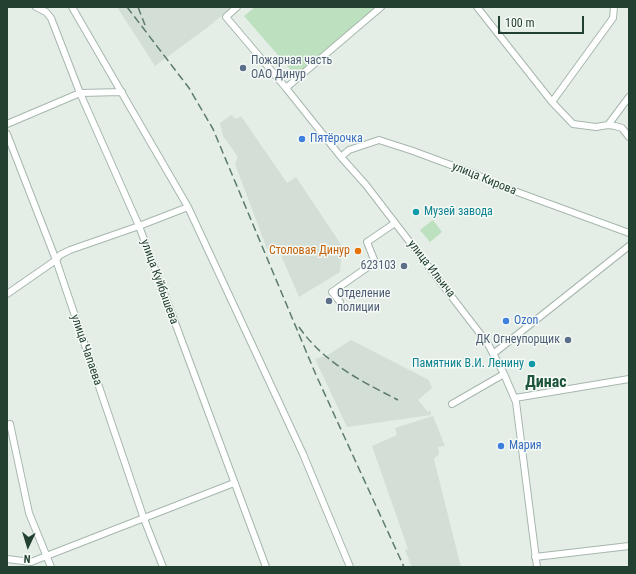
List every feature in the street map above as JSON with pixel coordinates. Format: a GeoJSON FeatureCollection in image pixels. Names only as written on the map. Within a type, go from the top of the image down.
{"type":"FeatureCollection","features":[{"type":"Feature","properties":{"kind":"street","name":"улица Куйбышева"},"geometry":{"type":"LineString","coordinates":[[36,7],[46,12],[51,18],[80,93],[139,226],[266,567]]}},
{"type":"Feature","properties":{"kind":"street"},"geometry":{"type":"LineString","coordinates":[[72,7],[188,207],[303,454],[350,567]]}},
{"type":"Feature","properties":{"kind":"street","name":"улица Ильича"},"geometry":{"type":"LineString","coordinates":[[237,7],[226,17],[286,88],[341,157],[366,185],[486,341],[504,374],[514,398],[537,567]]}},
{"type":"Feature","properties":{"kind":"street"},"geometry":{"type":"LineString","coordinates":[[286,88],[381,7]]}},
{"type":"Feature","properties":{"kind":"street"},"geometry":{"type":"LineString","coordinates":[[477,7],[552,102],[573,124],[622,128],[629,137]]}},
{"type":"Feature","properties":{"kind":"street"},"geometry":{"type":"LineString","coordinates":[[552,102],[613,18],[614,7]]}},
{"type":"Feature","properties":{"kind":"street"},"geometry":{"type":"LineString","coordinates":[[7,124],[80,93],[122,92]]}},
{"type":"Feature","properties":{"kind":"street"},"geometry":{"type":"LineString","coordinates":[[608,126],[629,97]]}},
{"type":"Feature","properties":{"kind":"street","name":"улица Чапаева"},"geometry":{"type":"LineString","coordinates":[[7,134],[56,260],[144,519],[163,567]]}},
{"type":"Feature","properties":{"kind":"street","name":"улица Кирова"},"geometry":{"type":"LineString","coordinates":[[341,157],[349,150],[379,140],[413,151],[475,174],[498,185],[629,232]]}},
{"type":"Feature","properties":{"kind":"street"},"geometry":{"type":"LineString","coordinates":[[7,294],[56,260],[60,255],[70,250],[188,207]]}},
{"type":"Feature","properties":{"kind":"street"},"geometry":{"type":"LineString","coordinates":[[340,302],[332,292],[374,262],[368,242],[395,223]]}},
{"type":"Feature","properties":{"kind":"street"},"geometry":{"type":"LineString","coordinates":[[493,354],[629,246]]}},
{"type":"Feature","properties":{"kind":"street"},"geometry":{"type":"LineString","coordinates":[[452,404],[504,374]]}},
{"type":"Feature","properties":{"kind":"street"},"geometry":{"type":"LineString","coordinates":[[514,398],[629,379]]}},
{"type":"Feature","properties":{"kind":"street"},"geometry":{"type":"LineString","coordinates":[[10,424],[29,513],[51,567]]}},
{"type":"Feature","properties":{"kind":"street"},"geometry":{"type":"LineString","coordinates":[[24,567],[30,562],[46,555],[144,519],[234,483]]}},
{"type":"Feature","properties":{"kind":"street"},"geometry":{"type":"LineString","coordinates":[[535,557],[629,546]]}},
{"type":"Feature","properties":{"kind":"street"},"geometry":{"type":"LineString","coordinates":[[7,558],[30,562]]}},
{"type":"Feature","properties":{"kind":"shaded area"},"geometry":{"type":"Polygon","coordinates":[[[117,7],[232,7],[208,27],[155,66],[117,7]]]}},
{"type":"Feature","properties":{"kind":"shaded area"},"geometry":{"type":"Polygon","coordinates":[[[231,115],[236,119],[241,116],[287,183],[296,177],[342,246],[340,272],[299,297],[277,246],[267,249],[235,164],[238,157],[223,136],[220,123],[231,115]]]}},
{"type":"Feature","properties":{"kind":"shaded area"},"geometry":{"type":"Polygon","coordinates":[[[351,340],[429,380],[432,388],[418,400],[428,412],[431,410],[431,415],[347,427],[315,359],[328,355],[351,340]]]}},
{"type":"Feature","properties":{"kind":"shaded area"},"geometry":{"type":"Polygon","coordinates":[[[433,416],[445,446],[438,447],[439,454],[434,459],[461,567],[412,567],[405,550],[408,549],[372,446],[397,435],[395,428],[433,416]]]}},
{"type":"Feature","properties":{"kind":"green space"},"geometry":{"type":"Polygon","coordinates":[[[255,7],[376,7],[296,76],[244,16],[255,7]]]}},
{"type":"Feature","properties":{"kind":"green space"},"geometry":{"type":"Polygon","coordinates":[[[433,220],[442,232],[430,242],[420,230],[433,220]]]}},
{"type":"Feature","properties":{"kind":"railway"},"geometry":{"type":"LineString","coordinates":[[127,7],[189,88],[213,129],[316,375],[404,567]]}},
{"type":"Feature","properties":{"kind":"railway"},"geometry":{"type":"LineString","coordinates":[[138,7],[145,25]]}},
{"type":"Feature","properties":{"kind":"railway"},"geometry":{"type":"LineString","coordinates":[[299,327],[320,351],[344,370],[370,386],[398,400]]}},
{"type":"Feature","properties":{"kind":"place","name":"Пожарная часть ОАО Динур"},"geometry":{"type":"Point","coordinates":[243,68]}},
{"type":"Feature","properties":{"kind":"place","name":"Пятёрочка"},"geometry":{"type":"Point","coordinates":[302,139]}},
{"type":"Feature","properties":{"kind":"place","name":"Музей завода"},"geometry":{"type":"Point","coordinates":[416,212]}},
{"type":"Feature","properties":{"kind":"place","name":"Столовая Динур"},"geometry":{"type":"Point","coordinates":[358,251]}},
{"type":"Feature","properties":{"kind":"place","name":"623103"},"geometry":{"type":"Point","coordinates":[404,266]}},
{"type":"Feature","properties":{"kind":"place","name":"Отделение полиции"},"geometry":{"type":"Point","coordinates":[329,301]}},
{"type":"Feature","properties":{"kind":"place","name":"Ozon"},"geometry":{"type":"Point","coordinates":[506,321]}},
{"type":"Feature","properties":{"kind":"place","name":"ДК Огнеупорщик"},"geometry":{"type":"Point","coordinates":[568,340]}},
{"type":"Feature","properties":{"kind":"place","name":"Памятник В.И. Ленину"},"geometry":{"type":"Point","coordinates":[532,364]}},
{"type":"Feature","properties":{"kind":"place","name":"Мария"},"geometry":{"type":"Point","coordinates":[501,446]}},
{"type":"Feature","properties":{"kind":"district","name":"Динас"},"geometry":{"type":"Point","coordinates":[546,383]}}]}
